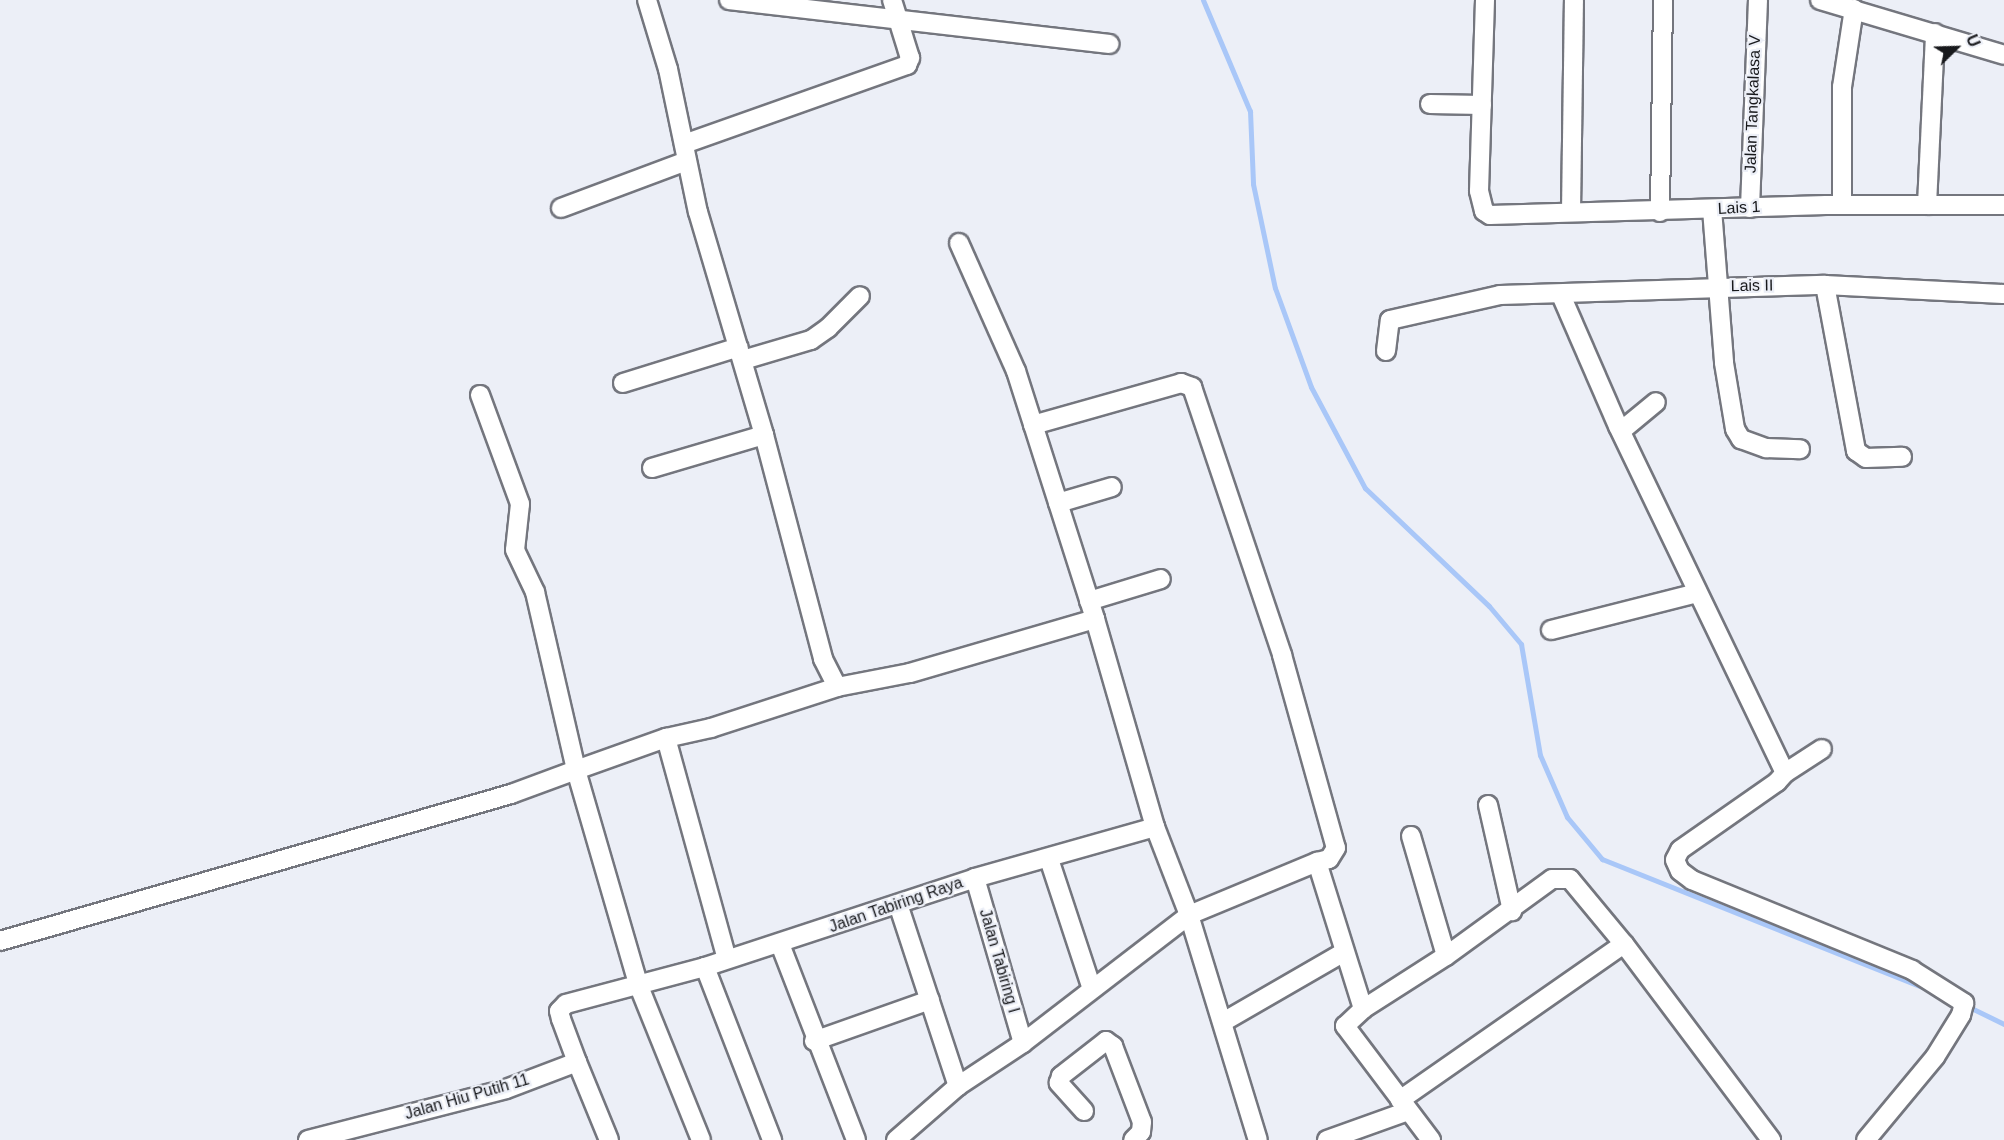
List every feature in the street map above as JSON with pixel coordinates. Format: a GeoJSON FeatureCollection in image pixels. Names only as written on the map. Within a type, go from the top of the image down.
{"type":"FeatureCollection","features":[{"type":"Feature","properties":{"kind":"street"},"geometry":{"type":"LineString","coordinates":[[647,0],[668,69],[698,212],[764,435],[823,659],[837,687]]}},
{"type":"Feature","properties":{"kind":"street"},"geometry":{"type":"LineString","coordinates":[[729,0],[1109,44]]}},
{"type":"Feature","properties":{"kind":"street"},"geometry":{"type":"LineString","coordinates":[[561,208],[686,152],[907,65],[910,58],[892,0]]}},
{"type":"Feature","properties":{"kind":"street"},"geometry":{"type":"LineString","coordinates":[[1430,104],[1482,105],[1485,0]]}},
{"type":"Feature","properties":{"kind":"street"},"geometry":{"type":"LineString","coordinates":[[1571,212],[1574,0]]}},
{"type":"Feature","properties":{"kind":"street"},"geometry":{"type":"LineString","coordinates":[[1660,212],[1663,0]]}},
{"type":"Feature","properties":{"kind":"street","name":"Jalan Tangkalasa V"},"geometry":{"type":"LineString","coordinates":[[1750,208],[1758,0]]}},
{"type":"Feature","properties":{"kind":"street"},"geometry":{"type":"LineString","coordinates":[[1820,0],[2004,55]]}},
{"type":"Feature","properties":{"kind":"street"},"geometry":{"type":"LineString","coordinates":[[1842,206],[1842,87],[1854,9]]}},
{"type":"Feature","properties":{"kind":"street"},"geometry":{"type":"LineString","coordinates":[[1927,205],[1935,33]]}},
{"type":"Feature","properties":{"kind":"street","name":"Lais 1"},"geometry":{"type":"LineString","coordinates":[[1482,105],[1481,203],[1490,215],[1507,217],[1571,212],[2004,205]]}},
{"type":"Feature","properties":{"kind":"street"},"geometry":{"type":"LineString","coordinates":[[1712,210],[1724,363],[1735,429],[1741,439],[1766,448],[1800,449]]}},
{"type":"Feature","properties":{"kind":"street"},"geometry":{"type":"LineString","coordinates":[[959,243],[996,318],[1033,425],[1095,619],[1155,827],[1189,915],[1258,1140]]}},
{"type":"Feature","properties":{"kind":"street"},"geometry":{"type":"LineString","coordinates":[[1825,285],[1856,451],[1866,458],[1902,457]]}},
{"type":"Feature","properties":{"kind":"street","name":"Lais II"},"geometry":{"type":"LineString","coordinates":[[1386,351],[1390,320],[1500,296],[1825,285],[2004,294]]}},
{"type":"Feature","properties":{"kind":"street"},"geometry":{"type":"LineString","coordinates":[[1560,295],[1697,593],[1785,773]]}},
{"type":"Feature","properties":{"kind":"street"},"geometry":{"type":"LineString","coordinates":[[623,383],[741,353],[811,340],[828,328],[860,296]]}},
{"type":"Feature","properties":{"kind":"street"},"geometry":{"type":"LineString","coordinates":[[896,1140],[958,1086],[1023,1043],[1189,915],[1329,859],[1336,848],[1282,655],[1192,387],[1181,383],[1033,425]]}},
{"type":"Feature","properties":{"kind":"street"},"geometry":{"type":"LineString","coordinates":[[480,395],[520,504],[515,550],[535,592],[576,770],[638,984],[701,1140]]}},
{"type":"Feature","properties":{"kind":"street"},"geometry":{"type":"LineString","coordinates":[[1621,431],[1656,402]]}},
{"type":"Feature","properties":{"kind":"street"},"geometry":{"type":"LineString","coordinates":[[651,468],[764,435]]}},
{"type":"Feature","properties":{"kind":"street"},"geometry":{"type":"LineString","coordinates":[[1058,503],[1112,487]]}},
{"type":"Feature","properties":{"kind":"street"},"geometry":{"type":"LineString","coordinates":[[1089,601],[1161,579]]}},
{"type":"Feature","properties":{"kind":"street"},"geometry":{"type":"LineString","coordinates":[[1551,630],[1697,593]]}},
{"type":"Feature","properties":{"kind":"street"},"geometry":{"type":"LineString","coordinates":[[0,941],[511,794],[666,738],[711,728],[837,687],[910,673],[1095,619]]}},
{"type":"Feature","properties":{"kind":"street"},"geometry":{"type":"LineString","coordinates":[[666,738],[727,959]]}},
{"type":"Feature","properties":{"kind":"street"},"geometry":{"type":"LineString","coordinates":[[1822,749],[1785,773],[1777,782],[1680,850],[1675,860],[1680,871],[1692,880],[1901,965],[1964,1003],[1950,1033],[1935,1057],[1866,1140]]}},
{"type":"Feature","properties":{"kind":"street"},"geometry":{"type":"LineString","coordinates":[[1488,805],[1512,911]]}},
{"type":"Feature","properties":{"kind":"street","name":"Jalan Tabiring Raya"},"geometry":{"type":"LineString","coordinates":[[577,1062],[560,1011],[566,1004],[705,967],[975,878],[1049,859],[1155,827]]}},
{"type":"Feature","properties":{"kind":"street"},"geometry":{"type":"LineString","coordinates":[[1410,836],[1446,956]]}},
{"type":"Feature","properties":{"kind":"street"},"geometry":{"type":"LineString","coordinates":[[1049,859],[1092,989]]}},
{"type":"Feature","properties":{"kind":"street"},"geometry":{"type":"LineString","coordinates":[[1317,862],[1363,1009]]}},
{"type":"Feature","properties":{"kind":"street","name":"Jalan Tabiring I"},"geometry":{"type":"LineString","coordinates":[[975,878],[1023,1043]]}},
{"type":"Feature","properties":{"kind":"street"},"geometry":{"type":"LineString","coordinates":[[1431,1140],[1345,1026],[1363,1009],[1512,911],[1552,879],[1570,879],[1624,944],[1771,1140]]}},
{"type":"Feature","properties":{"kind":"street"},"geometry":{"type":"LineString","coordinates":[[898,904],[958,1086]]}},
{"type":"Feature","properties":{"kind":"street"},"geometry":{"type":"LineString","coordinates":[[780,944],[814,1041],[856,1140]]}},
{"type":"Feature","properties":{"kind":"street"},"geometry":{"type":"LineString","coordinates":[[1327,1140],[1404,1105],[1624,944]]}},
{"type":"Feature","properties":{"kind":"street"},"geometry":{"type":"LineString","coordinates":[[1223,1022],[1344,952]]}},
{"type":"Feature","properties":{"kind":"street"},"geometry":{"type":"LineString","coordinates":[[705,967],[772,1140]]}},
{"type":"Feature","properties":{"kind":"street"},"geometry":{"type":"LineString","coordinates":[[814,1041],[930,1000]]}},
{"type":"Feature","properties":{"kind":"street"},"geometry":{"type":"LineString","coordinates":[[1084,1111],[1059,1083],[1061,1076],[1106,1041],[1113,1046],[1142,1122],[1141,1132],[1133,1140]]}},
{"type":"Feature","properties":{"kind":"street"},"geometry":{"type":"LineString","coordinates":[[577,1062],[609,1140]]}},
{"type":"Feature","properties":{"kind":"street","name":"Jalan Hiu Putih 11"},"geometry":{"type":"LineString","coordinates":[[308,1140],[506,1089],[577,1062]]}},
{"type":"Feature","properties":{"kind":"waterway"},"geometry":{"type":"LineString","coordinates":[[1203,0],[1250,111],[1253,184],[1275,288],[1311,387],[1365,488],[1489,606],[1521,644],[1540,755],[1567,817],[1602,859],[1925,988]]}},
{"type":"Feature","properties":{"kind":"waterway"},"geometry":{"type":"LineString","coordinates":[[1967,1006],[2004,1024]]}}]}
